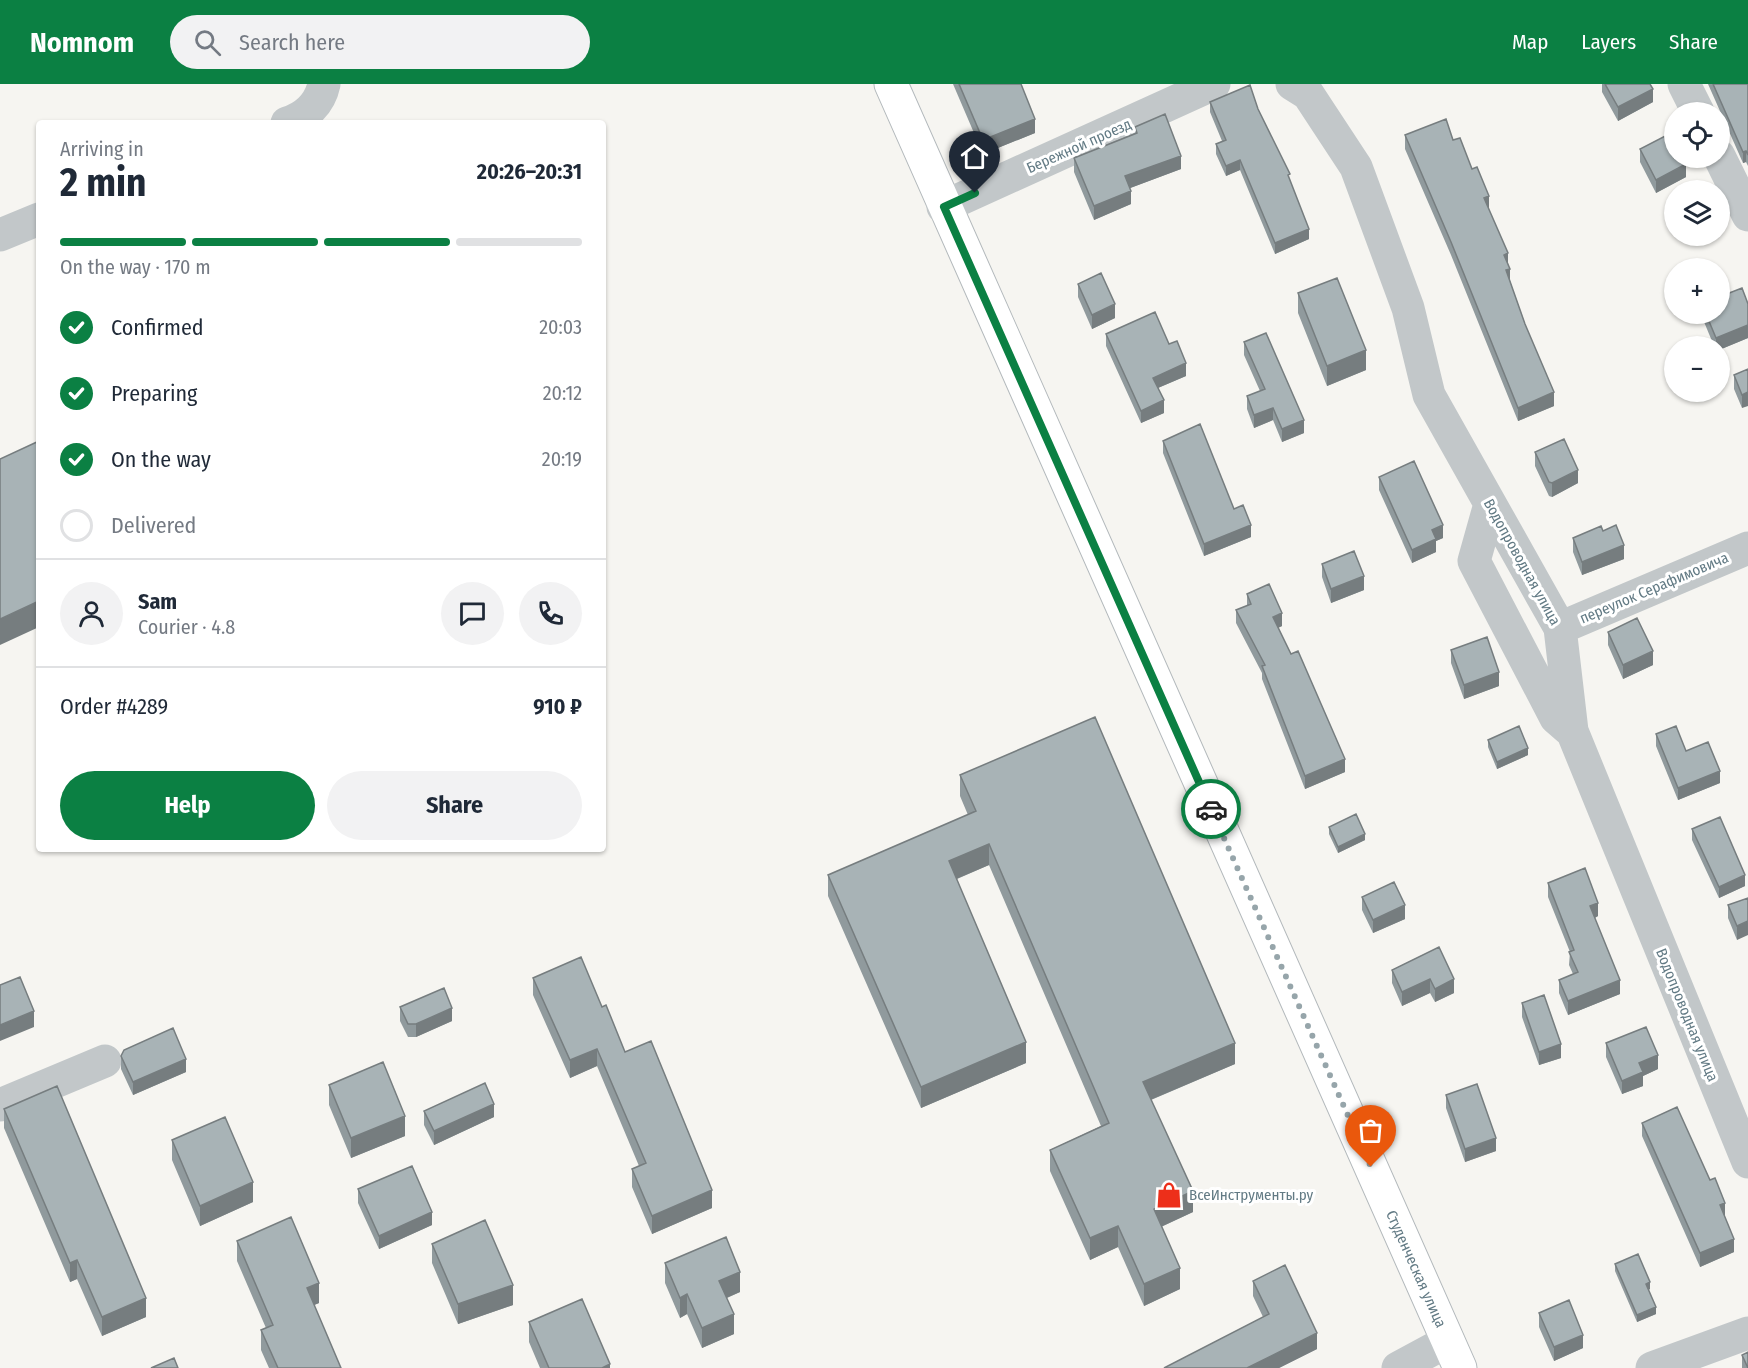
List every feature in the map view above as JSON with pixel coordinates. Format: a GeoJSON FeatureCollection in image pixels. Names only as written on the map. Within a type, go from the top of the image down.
{"type":"FeatureCollection","features":[{"type":"Feature","properties":{"kind":"main road","name":"Студенческая улица"},"geometry":{"type":"LineString","coordinates":[[891,84],[1454,1355]]}},
{"type":"Feature","properties":{"kind":"street"},"geometry":{"type":"LineString","coordinates":[[296,120],[321,98],[324,84]]}},
{"type":"Feature","properties":{"kind":"street","name":"Бережной проезд"},"geometry":{"type":"LineString","coordinates":[[944,207],[1214,84]]}},
{"type":"Feature","properties":{"kind":"street","name":"Водопроводная улица"},"geometry":{"type":"LineString","coordinates":[[1292,84],[1308,94],[1356,167],[1408,308],[1429,395],[1560,628],[1572,731],[1748,1162]]}},
{"type":"Feature","properties":{"kind":"street"},"geometry":{"type":"LineString","coordinates":[[1684,84],[1693,102]]}},
{"type":"Feature","properties":{"kind":"street"},"geometry":{"type":"LineString","coordinates":[[1725,168],[1748,214]]}},
{"type":"Feature","properties":{"kind":"street"},"geometry":{"type":"LineString","coordinates":[[0,235],[36,220]]}},
{"type":"Feature","properties":{"kind":"street"},"geometry":{"type":"LineString","coordinates":[[1490,504],[1474,561],[1556,718],[1572,731]]}},
{"type":"Feature","properties":{"kind":"street","name":"переулок Серафимовича"},"geometry":{"type":"LineString","coordinates":[[1560,628],[1748,548]]}},
{"type":"Feature","properties":{"kind":"street"},"geometry":{"type":"LineString","coordinates":[[0,1106],[105,1061]]}},
{"type":"Feature","properties":{"kind":"street"},"geometry":{"type":"LineString","coordinates":[[1652,1368],[1748,1333]]}},
{"type":"Feature","properties":{"kind":"street"},"geometry":{"type":"LineString","coordinates":[[1398,1368],[1454,1355]]}},
{"type":"Feature","properties":{"kind":"building"},"geometry":{"type":"Polygon","coordinates":[[[959,84],[1021,84],[1035,119],[983,140],[959,84]]]}},
{"type":"Feature","properties":{"kind":"building"},"geometry":{"type":"Polygon","coordinates":[[[1605,84],[1650,84],[1653,89],[1618,107],[1605,84]]]}},
{"type":"Feature","properties":{"kind":"building"},"geometry":{"type":"Polygon","coordinates":[[[1713,84],[1748,84],[1748,155],[1746,151],[1743,152],[1730,123],[1730,102],[1721,102],[1713,84]]]}},
{"type":"Feature","properties":{"kind":"building"},"geometry":{"type":"Polygon","coordinates":[[[1250,85],[1258,109],[1290,174],[1288,175],[1309,229],[1275,243],[1240,160],[1226,166],[1216,144],[1226,140],[1210,102],[1250,85]]]}},
{"type":"Feature","properties":{"kind":"building"},"geometry":{"type":"Polygon","coordinates":[[[1165,114],[1181,156],[1125,176],[1131,191],[1094,206],[1074,158],[1137,133],[1135,127],[1165,114]]]}},
{"type":"Feature","properties":{"kind":"building"},"geometry":{"type":"Polygon","coordinates":[[[1446,119],[1453,140],[1460,138],[1472,169],[1477,167],[1489,196],[1484,198],[1508,253],[1504,255],[1510,269],[1506,270],[1525,324],[1554,392],[1518,408],[1405,135],[1446,119]]]}},
{"type":"Feature","properties":{"kind":"building"},"geometry":{"type":"Polygon","coordinates":[[[1664,137],[1664,168],[1678,168],[1656,180],[1640,149],[1664,137]]]}},
{"type":"Feature","properties":{"kind":"building"},"geometry":{"type":"Polygon","coordinates":[[[1101,273],[1115,304],[1092,315],[1078,284],[1101,273]]]}},
{"type":"Feature","properties":{"kind":"building"},"geometry":{"type":"Polygon","coordinates":[[[1337,278],[1366,350],[1327,366],[1298,293],[1337,278]]]}},
{"type":"Feature","properties":{"kind":"building"},"geometry":{"type":"Polygon","coordinates":[[[1742,288],[1748,304],[1748,325],[1721,336],[1715,336],[1710,324],[1730,324],[1730,293],[1742,288]]]}},
{"type":"Feature","properties":{"kind":"building"},"geometry":{"type":"Polygon","coordinates":[[[1155,312],[1169,344],[1177,341],[1186,363],[1153,378],[1164,400],[1141,411],[1106,334],[1155,312]]]}},
{"type":"Feature","properties":{"kind":"building"},"geometry":{"type":"Polygon","coordinates":[[[1266,333],[1304,420],[1282,429],[1273,408],[1254,415],[1247,396],[1265,389],[1244,342],[1266,333]]]}},
{"type":"Feature","properties":{"kind":"building"},"geometry":{"type":"Polygon","coordinates":[[[1748,369],[1748,392],[1742,395],[1734,375],[1748,369]]]}},
{"type":"Feature","properties":{"kind":"building"},"geometry":{"type":"Polygon","coordinates":[[[1200,424],[1234,509],[1243,505],[1251,525],[1204,544],[1163,441],[1200,424]]]}},
{"type":"Feature","properties":{"kind":"building"},"geometry":{"type":"Polygon","coordinates":[[[1564,439],[1578,470],[1552,483],[1549,482],[1535,452],[1564,439]]]}},
{"type":"Feature","properties":{"kind":"building"},"geometry":{"type":"Polygon","coordinates":[[[36,442],[36,602],[0,619],[0,459],[36,442]]]}},
{"type":"Feature","properties":{"kind":"building"},"geometry":{"type":"Polygon","coordinates":[[[1414,461],[1443,525],[1432,530],[1436,539],[1412,550],[1379,477],[1414,461]]]}},
{"type":"Feature","properties":{"kind":"building"},"geometry":{"type":"Polygon","coordinates":[[[1616,525],[1624,545],[1582,562],[1573,538],[1601,526],[1603,531],[1616,525]]]}},
{"type":"Feature","properties":{"kind":"building"},"geometry":{"type":"Polygon","coordinates":[[[1354,551],[1364,576],[1331,589],[1322,564],[1354,551]]]}},
{"type":"Feature","properties":{"kind":"building"},"geometry":{"type":"Polygon","coordinates":[[[1269,584],[1282,613],[1273,617],[1291,654],[1298,651],[1345,759],[1305,776],[1262,666],[1265,665],[1236,610],[1251,604],[1247,594],[1269,584]]]}},
{"type":"Feature","properties":{"kind":"building"},"geometry":{"type":"Polygon","coordinates":[[[1637,618],[1653,651],[1623,665],[1608,632],[1637,618]]]}},
{"type":"Feature","properties":{"kind":"building"},"geometry":{"type":"Polygon","coordinates":[[[1487,637],[1499,672],[1464,685],[1451,650],[1487,637]]]}},
{"type":"Feature","properties":{"kind":"building"},"geometry":{"type":"Polygon","coordinates":[[[1095,717],[1235,1043],[1143,1082],[1193,1191],[1154,1209],[1180,1268],[1144,1284],[1118,1226],[1090,1238],[1050,1150],[1109,1123],[989,844],[949,861],[1026,1042],[921,1087],[828,875],[976,811],[960,775],[1095,717]]]}},
{"type":"Feature","properties":{"kind":"building"},"geometry":{"type":"Polygon","coordinates":[[[1519,726],[1528,748],[1497,762],[1488,740],[1519,726]]]}},
{"type":"Feature","properties":{"kind":"building"},"geometry":{"type":"Polygon","coordinates":[[[1676,726],[1686,751],[1708,742],[1720,771],[1678,788],[1656,734],[1676,726]]]}},
{"type":"Feature","properties":{"kind":"building"},"geometry":{"type":"Polygon","coordinates":[[[1356,814],[1365,834],[1338,847],[1329,827],[1356,814]]]}},
{"type":"Feature","properties":{"kind":"building"},"geometry":{"type":"Polygon","coordinates":[[[1720,817],[1745,875],[1719,887],[1692,829],[1720,817]]]}},
{"type":"Feature","properties":{"kind":"building"},"geometry":{"type":"Polygon","coordinates":[[[1585,868],[1598,903],[1590,906],[1620,980],[1568,1001],[1559,980],[1578,972],[1569,952],[1574,950],[1548,883],[1585,868]]]}},
{"type":"Feature","properties":{"kind":"building"},"geometry":{"type":"Polygon","coordinates":[[[1394,882],[1405,905],[1373,920],[1362,897],[1394,882]]]}},
{"type":"Feature","properties":{"kind":"building"},"geometry":{"type":"Polygon","coordinates":[[[1748,898],[1748,921],[1737,926],[1728,905],[1748,898]]]}},
{"type":"Feature","properties":{"kind":"building"},"geometry":{"type":"Polygon","coordinates":[[[1439,947],[1454,979],[1435,989],[1430,979],[1402,992],[1392,970],[1439,947]]]}},
{"type":"Feature","properties":{"kind":"building"},"geometry":{"type":"Polygon","coordinates":[[[581,957],[602,1007],[606,1005],[625,1052],[651,1041],[712,1190],[652,1216],[632,1169],[646,1163],[597,1049],[570,1060],[533,978],[581,957]]]}},
{"type":"Feature","properties":{"kind":"building"},"geometry":{"type":"Polygon","coordinates":[[[20,977],[34,1011],[0,1025],[0,985],[20,977]]]}},
{"type":"Feature","properties":{"kind":"building"},"geometry":{"type":"Polygon","coordinates":[[[444,988],[452,1008],[416,1024],[408,1024],[400,1007],[444,988]]]}},
{"type":"Feature","properties":{"kind":"building"},"geometry":{"type":"Polygon","coordinates":[[[1544,995],[1561,1044],[1539,1052],[1522,1003],[1544,995]]]}},
{"type":"Feature","properties":{"kind":"building"},"geometry":{"type":"Polygon","coordinates":[[[1646,1027],[1658,1055],[1639,1063],[1643,1072],[1622,1081],[1606,1043],[1646,1027]]]}},
{"type":"Feature","properties":{"kind":"building"},"geometry":{"type":"Polygon","coordinates":[[[173,1028],[186,1059],[133,1082],[121,1056],[124,1050],[173,1028]]]}},
{"type":"Feature","properties":{"kind":"building"},"geometry":{"type":"Polygon","coordinates":[[[383,1062],[405,1116],[351,1138],[329,1085],[383,1062]]]}},
{"type":"Feature","properties":{"kind":"building"},"geometry":{"type":"Polygon","coordinates":[[[485,1083],[494,1104],[434,1131],[424,1111],[485,1083]]]}},
{"type":"Feature","properties":{"kind":"building"},"geometry":{"type":"Polygon","coordinates":[[[1477,1084],[1496,1138],[1465,1149],[1446,1095],[1477,1084]]]}},
{"type":"Feature","properties":{"kind":"building"},"geometry":{"type":"Polygon","coordinates":[[[57,1086],[146,1298],[102,1317],[77,1260],[70,1263],[4,1109],[57,1086]]]}},
{"type":"Feature","properties":{"kind":"building"},"geometry":{"type":"Polygon","coordinates":[[[1677,1107],[1710,1180],[1715,1178],[1725,1203],[1720,1205],[1734,1239],[1700,1253],[1642,1123],[1677,1107]]]}},
{"type":"Feature","properties":{"kind":"building"},"geometry":{"type":"Polygon","coordinates":[[[225,1117],[253,1182],[200,1206],[172,1140],[225,1117]]]}},
{"type":"Feature","properties":{"kind":"building"},"geometry":{"type":"Polygon","coordinates":[[[412,1166],[432,1212],[379,1236],[358,1189],[412,1166]]]}},
{"type":"Feature","properties":{"kind":"building"},"geometry":{"type":"Polygon","coordinates":[[[291,1217],[319,1283],[307,1288],[341,1368],[278,1368],[261,1330],[273,1325],[237,1241],[291,1217]]]}},
{"type":"Feature","properties":{"kind":"building"},"geometry":{"type":"Polygon","coordinates":[[[485,1220],[513,1285],[458,1304],[432,1244],[485,1220]]]}},
{"type":"Feature","properties":{"kind":"building"},"geometry":{"type":"Polygon","coordinates":[[[726,1237],[740,1272],[719,1281],[734,1314],[702,1328],[687,1294],[680,1298],[665,1263],[726,1237]]]}},
{"type":"Feature","properties":{"kind":"building"},"geometry":{"type":"Polygon","coordinates":[[[1638,1254],[1650,1282],[1646,1284],[1656,1307],[1637,1315],[1615,1264],[1638,1254]]]}},
{"type":"Feature","properties":{"kind":"building"},"geometry":{"type":"Polygon","coordinates":[[[1285,1265],[1317,1333],[1247,1368],[1164,1368],[1269,1314],[1253,1281],[1285,1265]]]}},
{"type":"Feature","properties":{"kind":"building"},"geometry":{"type":"Polygon","coordinates":[[[582,1299],[610,1364],[602,1368],[549,1368],[529,1322],[582,1299]]]}},
{"type":"Feature","properties":{"kind":"building"},"geometry":{"type":"Polygon","coordinates":[[[1569,1300],[1583,1335],[1554,1347],[1539,1313],[1569,1300]]]}},
{"type":"Feature","properties":{"kind":"building"},"geometry":{"type":"Polygon","coordinates":[[[1748,1352],[1748,1368],[1742,1355],[1748,1352]]]}},
{"type":"Feature","properties":{"kind":"building"},"geometry":{"type":"Polygon","coordinates":[[[174,1358],[178,1368],[151,1368],[174,1358]]]}},
{"type":"Feature","properties":{"kind":"way so far"},"geometry":{"type":"LineString","coordinates":[[1211,809],[1371,1167]]}},
{"type":"Feature","properties":{"kind":"place","name":"ВсеИнструменты.ру"},"geometry":{"type":"Point","coordinates":[1169,1195]}},
{"type":"Feature","properties":{"kind":"route"},"geometry":{"type":"LineString","coordinates":[[975,193],[944,207],[1211,809]]}}]}
